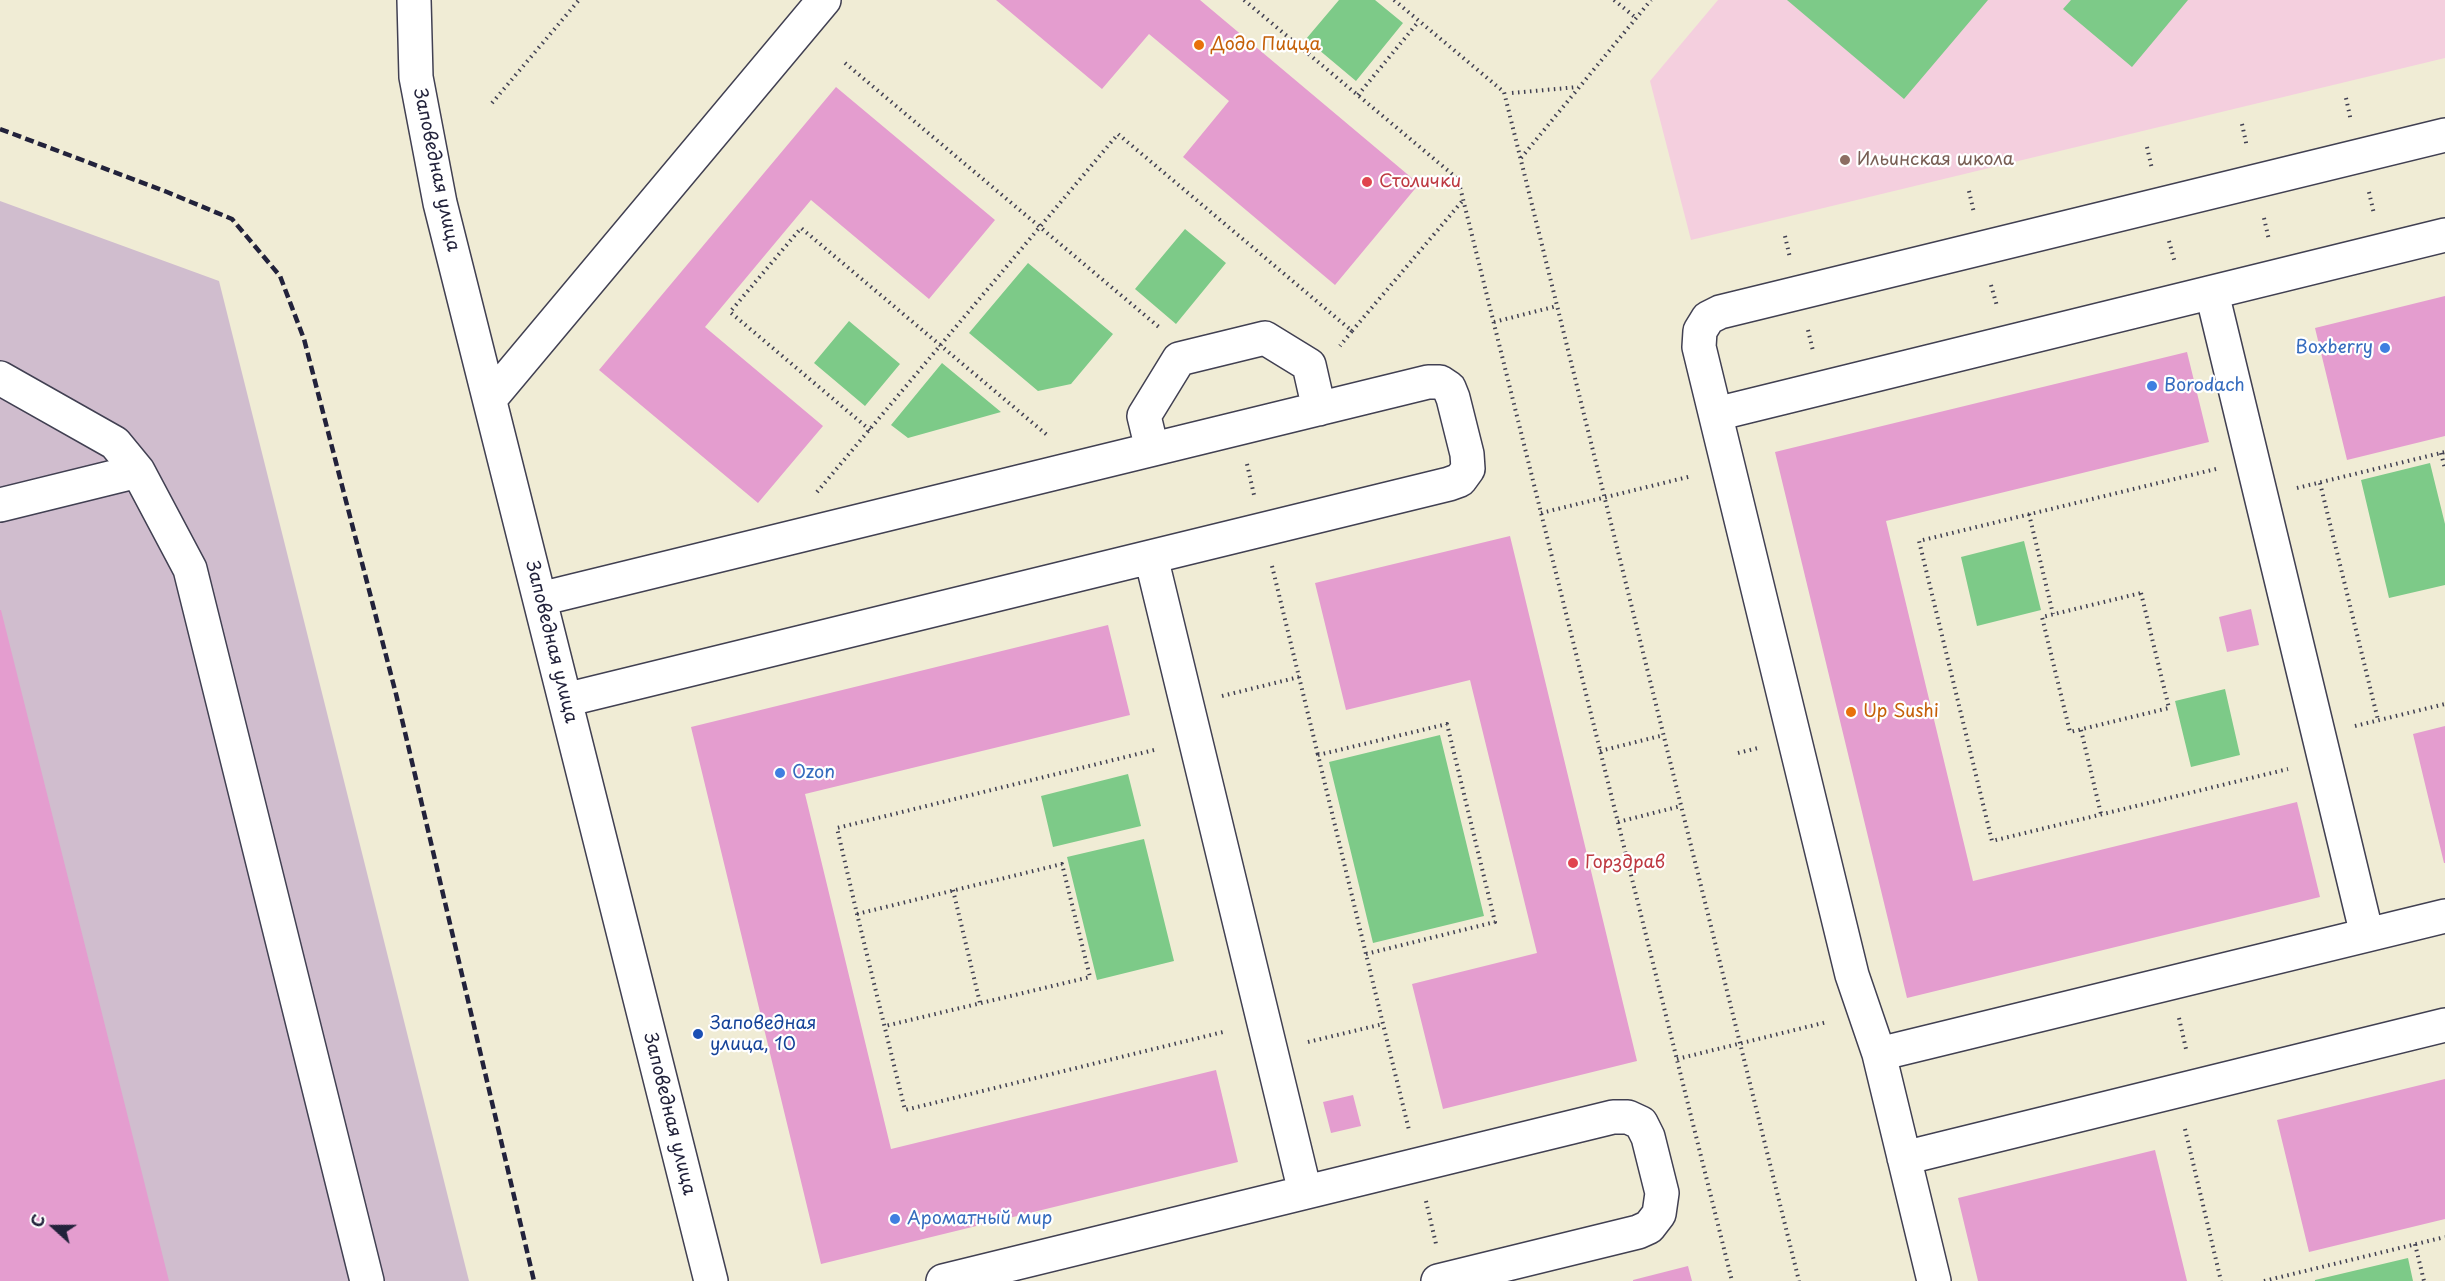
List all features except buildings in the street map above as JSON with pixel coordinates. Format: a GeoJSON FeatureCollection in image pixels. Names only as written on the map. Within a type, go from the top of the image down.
{"type":"FeatureCollection","features":[{"type":"Feature","properties":{"kind":"street","name":"Заповедная улица"},"geometry":{"type":"LineString","coordinates":[[414,0],[416,77],[440,202],[711,1281]]}},
{"type":"Feature","properties":{"kind":"street"},"geometry":{"type":"LineString","coordinates":[[489,399],[824,0]]}},
{"type":"Feature","properties":{"kind":"street"},"geometry":{"type":"LineString","coordinates":[[1934,1281],[1879,1054],[1852,975],[1700,347],[1700,331],[1708,318],[1720,312],[2445,135]]}},
{"type":"Feature","properties":{"kind":"street"},"geometry":{"type":"LineString","coordinates":[[1716,414],[2445,235]]}},
{"type":"Feature","properties":{"kind":"street"},"geometry":{"type":"LineString","coordinates":[[2212,293],[2367,935]]}},
{"type":"Feature","properties":{"kind":"street"},"geometry":{"type":"LineString","coordinates":[[1152,449],[1144,416],[1179,359],[1254,340],[1265,338],[1309,365],[1319,409]]}},
{"type":"Feature","properties":{"kind":"street"},"geometry":{"type":"LineString","coordinates":[[0,378],[115,443],[138,471],[190,569],[367,1281]]}},
{"type":"Feature","properties":{"kind":"street"},"geometry":{"type":"LineString","coordinates":[[540,599],[1428,382],[1440,382],[1449,388],[1467,454],[1468,469],[1460,480],[1449,484],[565,700]]}},
{"type":"Feature","properties":{"kind":"street"},"geometry":{"type":"LineString","coordinates":[[0,505],[138,471]]}},
{"type":"Feature","properties":{"kind":"street"},"geometry":{"type":"LineString","coordinates":[[1151,557],[1305,1192]]}},
{"type":"Feature","properties":{"kind":"street"},"geometry":{"type":"LineString","coordinates":[[1879,1054],[2445,916]]}},
{"type":"Feature","properties":{"kind":"street"},"geometry":{"type":"LineString","coordinates":[[1904,1158],[2445,1025]]}},
{"type":"Feature","properties":{"kind":"street"},"geometry":{"type":"LineString","coordinates":[[943,1281],[1613,1117],[1628,1117],[1641,1123],[1648,1137],[1662,1193],[1659,1214],[1649,1227],[1638,1232],[1438,1281]]}},
{"type":"Feature","properties":{"kind":"path"},"geometry":{"type":"LineString","coordinates":[[492,103],[579,0]]}},
{"type":"Feature","properties":{"kind":"path"},"geometry":{"type":"LineString","coordinates":[[1244,0],[1458,179],[1732,1281]]}},
{"type":"Feature","properties":{"kind":"path"},"geometry":{"type":"LineString","coordinates":[[1394,0],[1504,92],[1799,1281]]}},
{"type":"Feature","properties":{"kind":"path"},"geometry":{"type":"LineString","coordinates":[[1614,0],[1636,18]]}},
{"type":"Feature","properties":{"kind":"path"},"geometry":{"type":"LineString","coordinates":[[1521,158],[1651,0]]}},
{"type":"Feature","properties":{"kind":"path"},"geometry":{"type":"LineString","coordinates":[[1358,95],[1419,21]]}},
{"type":"Feature","properties":{"kind":"path"},"geometry":{"type":"LineString","coordinates":[[845,63],[1160,328]]}},
{"type":"Feature","properties":{"kind":"path"},"geometry":{"type":"LineString","coordinates":[[1512,93],[1579,87]]}},
{"type":"Feature","properties":{"kind":"path"},"geometry":{"type":"LineString","coordinates":[[776,541],[1118,134],[1352,331]]}},
{"type":"Feature","properties":{"kind":"path"},"geometry":{"type":"LineString","coordinates":[[1342,353],[1340,346],[1464,199]]}},
{"type":"Feature","properties":{"kind":"path"},"geometry":{"type":"LineString","coordinates":[[870,429],[730,312],[801,228],[1048,436]]}},
{"type":"Feature","properties":{"kind":"path"},"geometry":{"type":"LineString","coordinates":[[1494,322],[1557,306]]}},
{"type":"Feature","properties":{"kind":"path"},"geometry":{"type":"LineString","coordinates":[[1239,428],[1378,1000]]}},
{"type":"Feature","properties":{"kind":"path"},"geometry":{"type":"LineString","coordinates":[[2350,475],[2443,453],[2445,469]]}},
{"type":"Feature","properties":{"kind":"path"},"geometry":{"type":"LineString","coordinates":[[1541,513],[1729,467]]}},
{"type":"Feature","properties":{"kind":"path"},"geometry":{"type":"LineString","coordinates":[[2196,474],[1919,541],[1992,841],[2268,774]]}},
{"type":"Feature","properties":{"kind":"path"},"geometry":{"type":"LineString","coordinates":[[2320,483],[2378,720]]}},
{"type":"Feature","properties":{"kind":"path"},"geometry":{"type":"LineString","coordinates":[[2029,514],[2053,614]]}},
{"type":"Feature","properties":{"kind":"path"},"geometry":{"type":"LineString","coordinates":[[2141,593],[2169,708],[2070,732],[2042,616],[2053,614],[2141,593]]}},
{"type":"Feature","properties":{"kind":"path"},"geometry":{"type":"LineString","coordinates":[[2408,713],[2445,704]]}},
{"type":"Feature","properties":{"kind":"path"},"geometry":{"type":"LineString","coordinates":[[1318,756],[1447,724],[1495,922],[1366,954]]}},
{"type":"Feature","properties":{"kind":"path"},"geometry":{"type":"LineString","coordinates":[[2081,730],[2101,814]]}},
{"type":"Feature","properties":{"kind":"path"},"geometry":{"type":"LineString","coordinates":[[1600,751],[1664,735]]}},
{"type":"Feature","properties":{"kind":"path"},"geometry":{"type":"LineString","coordinates":[[1154,750],[837,828],[857,914],[905,1110],[1222,1032]]}},
{"type":"Feature","properties":{"kind":"path"},"geometry":{"type":"LineString","coordinates":[[1618,822],[1681,806]]}},
{"type":"Feature","properties":{"kind":"path"},"geometry":{"type":"LineString","coordinates":[[857,914],[1062,864],[1090,977],[885,1026]]}},
{"type":"Feature","properties":{"kind":"path"},"geometry":{"type":"LineString","coordinates":[[953,890],[980,1003]]}},
{"type":"Feature","properties":{"kind":"path"},"geometry":{"type":"LineString","coordinates":[[1677,1059],[1864,1012]]}},
{"type":"Feature","properties":{"kind":"path"},"geometry":{"type":"LineString","coordinates":[[2189,1152],[2221,1281]]}},
{"type":"Feature","properties":{"kind":"path"},"geometry":{"type":"LineString","coordinates":[[2264,1281],[2445,1237]]}},
{"type":"Feature","properties":{"kind":"path"},"geometry":{"type":"LineString","coordinates":[[2415,1244],[2424,1281]]}},
{"type":"Feature","properties":{"kind":"shaded area","name":"Ильинская школа"},"geometry":{"type":"Polygon","coordinates":[[[1718,0],[2445,0],[2445,58],[1691,240],[1650,81],[1718,0]]]}},
{"type":"Feature","properties":{"kind":"shaded area"},"geometry":{"type":"Polygon","coordinates":[[[0,201],[219,281],[469,1281],[0,1281],[0,201]]]}},
{"type":"Feature","properties":{"kind":"green space"},"geometry":{"type":"Polygon","coordinates":[[[1339,0],[1375,0],[1403,23],[1356,81],[1306,39],[1339,0]]]}},
{"type":"Feature","properties":{"kind":"green space"},"geometry":{"type":"Polygon","coordinates":[[[1787,0],[1988,0],[1904,99],[1787,0]]]}},
{"type":"Feature","properties":{"kind":"green space"},"geometry":{"type":"Polygon","coordinates":[[[2071,0],[2188,0],[2132,67],[2063,9],[2071,0]]]}},
{"type":"Feature","properties":{"kind":"green space"},"geometry":{"type":"Polygon","coordinates":[[[1185,229],[1226,263],[1176,324],[1135,289],[1185,229]]]}},
{"type":"Feature","properties":{"kind":"green space"},"geometry":{"type":"Polygon","coordinates":[[[1028,263],[1113,334],[1071,384],[1038,391],[969,333],[1028,263]]]}},
{"type":"Feature","properties":{"kind":"green space"},"geometry":{"type":"Polygon","coordinates":[[[849,321],[900,364],[865,406],[814,363],[849,321]]]}},
{"type":"Feature","properties":{"kind":"green space"},"geometry":{"type":"Polygon","coordinates":[[[942,363],[1001,412],[908,438],[891,425],[942,363]]]}},
{"type":"Feature","properties":{"kind":"green space"},"geometry":{"type":"Polygon","coordinates":[[[2430,463],[2445,524],[2445,585],[2389,598],[2361,480],[2430,463]]]}},
{"type":"Feature","properties":{"kind":"green space"},"geometry":{"type":"Polygon","coordinates":[[[2024,541],[2041,610],[1977,626],[1961,557],[2024,541]]]}},
{"type":"Feature","properties":{"kind":"green space"},"geometry":{"type":"Polygon","coordinates":[[[2225,689],[2240,755],[2191,767],[2175,701],[2225,689]]]}},
{"type":"Feature","properties":{"kind":"green space"},"geometry":{"type":"Polygon","coordinates":[[[1440,735],[1484,916],[1373,943],[1329,762],[1440,735]]]}},
{"type":"Feature","properties":{"kind":"green space"},"geometry":{"type":"Polygon","coordinates":[[[1128,774],[1141,826],[1053,847],[1041,796],[1128,774]]]}},
{"type":"Feature","properties":{"kind":"green space"},"geometry":{"type":"Polygon","coordinates":[[[1144,839],[1174,961],[1097,980],[1067,857],[1144,839]]]}},
{"type":"Feature","properties":{"kind":"green space"},"geometry":{"type":"Polygon","coordinates":[[[2408,1258],[2413,1281],[2315,1281],[2315,1280],[2408,1258]]]}},
{"type":"Feature","properties":{"kind":"railway"},"geometry":{"type":"LineString","coordinates":[[0,129],[232,219],[280,276],[304,339],[396,694],[534,1281]]}},
{"type":"Feature","properties":{"kind":"place","name":"Додо Пицца"},"geometry":{"type":"Point","coordinates":[1199,45]}},
{"type":"Feature","properties":{"kind":"place","name":"Ильинская школа"},"geometry":{"type":"Point","coordinates":[1845,160]}},
{"type":"Feature","properties":{"kind":"place","name":"Столички"},"geometry":{"type":"Point","coordinates":[1367,182]}},
{"type":"Feature","properties":{"kind":"place","name":"Boxberry"},"geometry":{"type":"Point","coordinates":[2385,348]}},
{"type":"Feature","properties":{"kind":"place","name":"Borodach"},"geometry":{"type":"Point","coordinates":[2152,386]}},
{"type":"Feature","properties":{"kind":"place","name":"Up Sushi"},"geometry":{"type":"Point","coordinates":[1851,712]}},
{"type":"Feature","properties":{"kind":"place","name":"Ozon"},"geometry":{"type":"Point","coordinates":[780,773]}},
{"type":"Feature","properties":{"kind":"place","name":"Горздрав"},"geometry":{"type":"Point","coordinates":[1573,863]}},
{"type":"Feature","properties":{"kind":"place","name":"Заповедная улица, 10"},"geometry":{"type":"Point","coordinates":[698,1034]}},
{"type":"Feature","properties":{"kind":"place","name":"Ароматный мир"},"geometry":{"type":"Point","coordinates":[895,1219]}}]}
